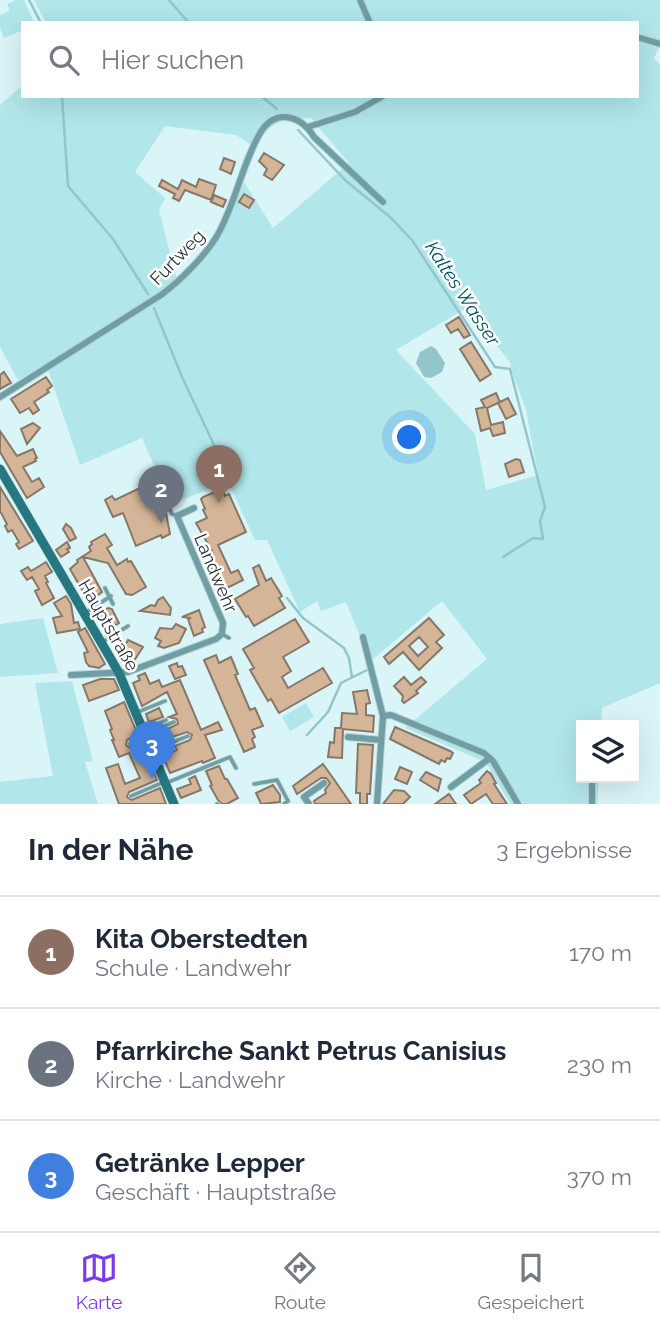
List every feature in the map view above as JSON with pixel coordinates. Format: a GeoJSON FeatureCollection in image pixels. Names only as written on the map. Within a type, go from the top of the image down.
{"type":"FeatureCollection","features":[{"type":"Feature","properties":{"kind":"street"},"geometry":{"type":"LineString","coordinates":[[360,0],[369,21]]}},
{"type":"Feature","properties":{"kind":"street"},"geometry":{"type":"LineString","coordinates":[[639,38],[660,44]]}},
{"type":"Feature","properties":{"kind":"street"},"geometry":{"type":"LineString","coordinates":[[380,98],[355,112],[308,127],[314,137],[383,202]]}},
{"type":"Feature","properties":{"kind":"street","name":"Furtweg"},"geometry":{"type":"LineString","coordinates":[[0,397],[177,283],[217,235],[259,133],[274,120],[287,116],[308,127]]}},
{"type":"Feature","properties":{"kind":"street","name":"Hauptstraße"},"geometry":{"type":"LineString","coordinates":[[0,469],[119,673],[174,804]]}},
{"type":"Feature","properties":{"kind":"street","name":"Landwehr"},"geometry":{"type":"LineString","coordinates":[[71,676],[128,672],[226,636],[223,623],[177,516],[194,508]]}},
{"type":"Feature","properties":{"kind":"street"},"geometry":{"type":"LineString","coordinates":[[363,637],[383,716],[377,804]]}},
{"type":"Feature","properties":{"kind":"street"},"geometry":{"type":"LineString","coordinates":[[383,716],[391,715],[484,753],[490,758],[518,804]]}},
{"type":"Feature","properties":{"kind":"street"},"geometry":{"type":"LineString","coordinates":[[348,737],[380,740]]}},
{"type":"Feature","properties":{"kind":"street"},"geometry":{"type":"LineString","coordinates":[[451,787],[490,758]]}},
{"type":"Feature","properties":{"kind":"street"},"geometry":{"type":"LineString","coordinates":[[309,804],[304,797],[324,783]]}},
{"type":"Feature","properties":{"kind":"street"},"geometry":{"type":"LineString","coordinates":[[592,783],[592,804]]}},
{"type":"Feature","properties":{"kind":"lane"},"geometry":{"type":"LineString","coordinates":[[161,490],[172,514],[177,516]]}},
{"type":"Feature","properties":{"kind":"lane"},"geometry":{"type":"LineString","coordinates":[[105,588],[113,604]]}},
{"type":"Feature","properties":{"kind":"lane"},"geometry":{"type":"LineString","coordinates":[[85,613],[111,596]]}},
{"type":"Feature","properties":{"kind":"lane"},"geometry":{"type":"LineString","coordinates":[[102,643],[128,626]]}},
{"type":"Feature","properties":{"kind":"lane"},"geometry":{"type":"LineString","coordinates":[[136,713],[165,701]]}},
{"type":"Feature","properties":{"kind":"lane"},"geometry":{"type":"LineString","coordinates":[[130,744],[166,720]]}},
{"type":"Feature","properties":{"kind":"lane"},"geometry":{"type":"LineString","coordinates":[[145,734],[174,722]]}},
{"type":"Feature","properties":{"kind":"lane"},"geometry":{"type":"LineString","coordinates":[[151,750],[188,736]]}},
{"type":"Feature","properties":{"kind":"lane"},"geometry":{"type":"LineString","coordinates":[[131,796],[230,757],[236,768]]}},
{"type":"Feature","properties":{"kind":"lane"},"geometry":{"type":"LineString","coordinates":[[254,784],[277,780],[288,802],[284,804]]}},
{"type":"Feature","properties":{"kind":"shaded area"},"geometry":{"type":"Polygon","coordinates":[[[24,0],[33,21],[21,21],[21,31],[4,38],[0,28],[0,15],[10,10],[7,4],[24,0]]]}},
{"type":"Feature","properties":{"kind":"shaded area"},"geometry":{"type":"Polygon","coordinates":[[[34,0],[660,0],[660,45],[654,58],[660,65],[660,683],[602,708],[601,720],[576,720],[576,783],[599,783],[597,804],[510,804],[488,766],[481,760],[405,728],[487,659],[442,601],[367,664],[365,649],[346,602],[321,611],[317,601],[300,612],[267,540],[255,540],[228,482],[171,504],[142,438],[80,465],[46,364],[18,380],[0,347],[0,105],[21,87],[21,98],[639,98],[639,21],[45,21],[34,0]],[[311,118],[292,119],[272,126],[256,148],[236,135],[165,126],[135,172],[165,198],[159,210],[178,284],[220,239],[244,182],[273,228],[349,163],[311,118]],[[468,307],[396,350],[475,434],[486,490],[538,475],[526,410],[510,366],[468,307]]]}},
{"type":"Feature","properties":{"kind":"shaded area"},"geometry":{"type":"Polygon","coordinates":[[[431,346],[445,363],[442,372],[431,378],[424,377],[416,363],[420,352],[431,346]]]}},
{"type":"Feature","properties":{"kind":"shaded area"},"geometry":{"type":"Polygon","coordinates":[[[43,618],[58,673],[0,677],[0,624],[43,618]]]}},
{"type":"Feature","properties":{"kind":"shaded area"},"geometry":{"type":"Polygon","coordinates":[[[72,681],[93,761],[85,762],[98,804],[0,804],[0,782],[53,776],[35,683],[72,681]]]}},
{"type":"Feature","properties":{"kind":"shaded area"},"geometry":{"type":"Polygon","coordinates":[[[306,703],[314,717],[290,731],[282,717],[306,703]]]}},
{"type":"Feature","properties":{"kind":"building"},"geometry":{"type":"Polygon","coordinates":[[[264,153],[284,165],[272,180],[264,175],[267,169],[259,161],[264,153]]]}},
{"type":"Feature","properties":{"kind":"building"},"geometry":{"type":"Polygon","coordinates":[[[224,158],[235,162],[231,174],[220,169],[224,158]]]}},
{"type":"Feature","properties":{"kind":"building"},"geometry":{"type":"Polygon","coordinates":[[[199,179],[216,185],[211,200],[185,190],[179,201],[173,198],[175,194],[159,186],[162,180],[178,189],[182,180],[196,187],[199,179]]]}},
{"type":"Feature","properties":{"kind":"building"},"geometry":{"type":"Polygon","coordinates":[[[244,194],[254,200],[249,208],[239,202],[244,194]]]}},
{"type":"Feature","properties":{"kind":"building"},"geometry":{"type":"Polygon","coordinates":[[[214,195],[226,200],[223,207],[211,202],[214,195]]]}},
{"type":"Feature","properties":{"kind":"building"},"geometry":{"type":"Polygon","coordinates":[[[459,317],[470,335],[464,338],[458,329],[451,333],[446,325],[459,317]]]}},
{"type":"Feature","properties":{"kind":"building"},"geometry":{"type":"Polygon","coordinates":[[[471,342],[491,374],[480,381],[460,349],[471,342]]]}},
{"type":"Feature","properties":{"kind":"building"},"geometry":{"type":"Polygon","coordinates":[[[4,372],[11,383],[0,389],[0,375],[4,372]]]}},
{"type":"Feature","properties":{"kind":"building"},"geometry":{"type":"Polygon","coordinates":[[[46,377],[52,386],[47,390],[49,392],[34,402],[39,410],[33,414],[29,408],[20,413],[11,399],[46,377]]]}},
{"type":"Feature","properties":{"kind":"building"},"geometry":{"type":"Polygon","coordinates":[[[496,393],[500,402],[487,408],[491,425],[503,422],[505,433],[493,436],[490,428],[481,431],[476,409],[485,407],[481,400],[496,393]]]}},
{"type":"Feature","properties":{"kind":"building"},"geometry":{"type":"Polygon","coordinates":[[[508,398],[516,414],[506,419],[498,403],[508,398]]]}},
{"type":"Feature","properties":{"kind":"building"},"geometry":{"type":"Polygon","coordinates":[[[33,423],[40,428],[27,444],[21,429],[33,423]]]}},
{"type":"Feature","properties":{"kind":"building"},"geometry":{"type":"Polygon","coordinates":[[[0,431],[17,456],[33,449],[37,458],[23,467],[32,482],[39,478],[44,487],[27,498],[0,452],[0,431]]]}},
{"type":"Feature","properties":{"kind":"building"},"geometry":{"type":"Polygon","coordinates":[[[520,460],[524,472],[509,477],[505,464],[520,460]]]}},
{"type":"Feature","properties":{"kind":"building"},"geometry":{"type":"Polygon","coordinates":[[[144,486],[146,490],[154,486],[160,500],[149,506],[166,513],[170,534],[136,546],[123,513],[113,517],[105,500],[112,496],[115,500],[144,486]]]}},
{"type":"Feature","properties":{"kind":"building"},"geometry":{"type":"Polygon","coordinates":[[[0,487],[33,541],[19,549],[16,544],[19,542],[12,530],[8,532],[0,511],[0,487]]]}},
{"type":"Feature","properties":{"kind":"building"},"geometry":{"type":"Polygon","coordinates":[[[222,489],[225,496],[229,494],[246,532],[218,545],[231,573],[238,570],[243,580],[221,591],[208,562],[213,553],[196,523],[207,518],[201,499],[222,489]]]}},
{"type":"Feature","properties":{"kind":"building"},"geometry":{"type":"Polygon","coordinates":[[[66,524],[76,538],[70,541],[63,529],[66,524]]]}},
{"type":"Feature","properties":{"kind":"building"},"geometry":{"type":"Polygon","coordinates":[[[105,534],[112,545],[107,548],[117,565],[127,559],[128,562],[131,561],[146,587],[132,595],[126,594],[108,563],[83,557],[102,592],[89,602],[70,569],[77,560],[91,551],[91,542],[105,534]]]}},
{"type":"Feature","properties":{"kind":"building"},"geometry":{"type":"Polygon","coordinates":[[[67,542],[69,552],[61,557],[56,550],[67,542]]]}},
{"type":"Feature","properties":{"kind":"building"},"geometry":{"type":"Polygon","coordinates":[[[46,562],[52,572],[45,576],[48,582],[46,583],[54,598],[42,605],[35,591],[39,589],[32,577],[27,580],[21,571],[28,567],[31,571],[46,562]]]}},
{"type":"Feature","properties":{"kind":"building"},"geometry":{"type":"Polygon","coordinates":[[[259,565],[266,581],[271,578],[282,596],[279,598],[285,608],[254,626],[235,599],[259,585],[253,568],[259,565]]]}},
{"type":"Feature","properties":{"kind":"building"},"geometry":{"type":"Polygon","coordinates":[[[66,596],[71,604],[74,623],[78,622],[80,629],[57,633],[53,618],[62,616],[54,603],[66,596]]]}},
{"type":"Feature","properties":{"kind":"building"},"geometry":{"type":"Polygon","coordinates":[[[163,597],[171,608],[170,615],[140,611],[151,605],[155,606],[163,597]]]}},
{"type":"Feature","properties":{"kind":"building"},"geometry":{"type":"Polygon","coordinates":[[[108,608],[112,609],[119,623],[105,631],[99,618],[108,608]]]}},
{"type":"Feature","properties":{"kind":"building"},"geometry":{"type":"Polygon","coordinates":[[[199,610],[205,627],[203,632],[194,636],[188,619],[191,618],[182,617],[199,610]]]}},
{"type":"Feature","properties":{"kind":"building"},"geometry":{"type":"Polygon","coordinates":[[[429,618],[444,635],[436,642],[442,648],[419,670],[403,652],[389,664],[384,657],[429,618]],[[419,637],[409,646],[418,656],[428,647],[419,637]]]}},
{"type":"Feature","properties":{"kind":"building"},"geometry":{"type":"Polygon","coordinates":[[[295,619],[309,642],[283,657],[291,671],[282,677],[288,688],[323,668],[332,683],[279,713],[271,699],[268,701],[250,670],[254,668],[243,649],[295,619]]]}},
{"type":"Feature","properties":{"kind":"building"},"geometry":{"type":"Polygon","coordinates":[[[176,624],[186,629],[179,643],[164,648],[158,646],[161,641],[155,638],[160,628],[172,629],[176,624]]]}},
{"type":"Feature","properties":{"kind":"building"},"geometry":{"type":"Polygon","coordinates":[[[85,628],[105,664],[99,668],[89,666],[86,662],[84,653],[88,652],[78,632],[85,628]]]}},
{"type":"Feature","properties":{"kind":"building"},"geometry":{"type":"Polygon","coordinates":[[[128,640],[143,647],[134,661],[120,654],[128,640]]]}},
{"type":"Feature","properties":{"kind":"building"},"geometry":{"type":"Polygon","coordinates":[[[216,655],[219,663],[231,657],[238,674],[235,675],[250,710],[255,708],[263,726],[252,730],[255,747],[244,752],[204,660],[216,655]]]}},
{"type":"Feature","properties":{"kind":"building"},"geometry":{"type":"Polygon","coordinates":[[[177,663],[178,667],[182,666],[186,675],[175,679],[169,666],[177,663]]]}},
{"type":"Feature","properties":{"kind":"building"},"geometry":{"type":"Polygon","coordinates":[[[145,673],[150,684],[159,680],[162,687],[180,680],[201,730],[218,722],[222,730],[205,735],[215,758],[170,773],[163,756],[177,750],[175,746],[190,740],[192,735],[187,732],[157,742],[155,735],[178,724],[177,719],[169,717],[177,714],[167,692],[142,706],[133,683],[140,680],[138,676],[145,673]]]}},
{"type":"Feature","properties":{"kind":"building"},"geometry":{"type":"Polygon","coordinates":[[[404,677],[411,685],[421,677],[426,682],[416,691],[418,693],[404,703],[403,696],[394,686],[404,677]]]}},
{"type":"Feature","properties":{"kind":"building"},"geometry":{"type":"Polygon","coordinates":[[[100,679],[114,679],[119,690],[89,701],[83,685],[100,679]]]}},
{"type":"Feature","properties":{"kind":"building"},"geometry":{"type":"Polygon","coordinates":[[[367,690],[370,703],[366,704],[366,715],[374,716],[373,732],[343,729],[342,758],[328,757],[330,742],[334,743],[335,728],[341,728],[342,713],[357,714],[353,692],[367,690]]]}},
{"type":"Feature","properties":{"kind":"building"},"geometry":{"type":"Polygon","coordinates":[[[124,702],[138,735],[127,740],[126,745],[130,748],[141,743],[157,780],[129,792],[127,797],[132,800],[160,788],[166,804],[119,804],[106,768],[118,764],[125,784],[140,778],[129,753],[119,757],[105,711],[124,702]]]}},
{"type":"Feature","properties":{"kind":"building"},"geometry":{"type":"Polygon","coordinates":[[[159,708],[163,717],[149,722],[146,714],[159,708]]]}},
{"type":"Feature","properties":{"kind":"building"},"geometry":{"type":"Polygon","coordinates":[[[395,727],[450,751],[453,753],[450,759],[447,758],[445,762],[441,760],[439,764],[390,739],[395,727]]]}},
{"type":"Feature","properties":{"kind":"building"},"geometry":{"type":"Polygon","coordinates":[[[358,744],[373,745],[367,804],[360,804],[360,793],[356,793],[358,744]]]}},
{"type":"Feature","properties":{"kind":"building"},"geometry":{"type":"Polygon","coordinates":[[[323,764],[351,804],[315,804],[314,801],[326,793],[330,783],[326,778],[321,778],[297,794],[293,786],[323,764]]]}},
{"type":"Feature","properties":{"kind":"building"},"geometry":{"type":"Polygon","coordinates":[[[219,766],[238,798],[227,804],[218,800],[206,771],[219,766]]]}},
{"type":"Feature","properties":{"kind":"building"},"geometry":{"type":"Polygon","coordinates":[[[400,767],[412,772],[407,784],[395,779],[400,767]]]}},
{"type":"Feature","properties":{"kind":"building"},"geometry":{"type":"Polygon","coordinates":[[[487,771],[507,804],[493,804],[486,794],[471,804],[464,795],[481,783],[479,780],[487,771]]]}},
{"type":"Feature","properties":{"kind":"building"},"geometry":{"type":"Polygon","coordinates":[[[426,772],[441,779],[438,791],[420,780],[426,772]]]}},
{"type":"Feature","properties":{"kind":"building"},"geometry":{"type":"Polygon","coordinates":[[[195,776],[201,790],[181,798],[177,789],[191,784],[189,779],[195,776]]]}},
{"type":"Feature","properties":{"kind":"building"},"geometry":{"type":"Polygon","coordinates":[[[273,785],[280,795],[280,802],[261,804],[256,793],[273,785]]]}},
{"type":"Feature","properties":{"kind":"building"},"geometry":{"type":"Polygon","coordinates":[[[394,790],[404,791],[410,797],[403,804],[383,804],[394,790]]]}},
{"type":"Feature","properties":{"kind":"building"},"geometry":{"type":"Polygon","coordinates":[[[449,794],[456,804],[435,804],[449,794]]]}},
{"type":"Feature","properties":{"kind":"waterway","name":"Kaltes Wasser"},"geometry":{"type":"LineString","coordinates":[[29,0],[40,21]]}},
{"type":"Feature","properties":{"kind":"waterway","name":"Kaltes Wasser"},"geometry":{"type":"LineString","coordinates":[[169,0],[187,21]]}},
{"type":"Feature","properties":{"kind":"waterway","name":"Kaltes Wasser"},"geometry":{"type":"LineString","coordinates":[[62,98],[68,186],[113,239],[148,294]]}},
{"type":"Feature","properties":{"kind":"waterway","name":"Kaltes Wasser"},"geometry":{"type":"LineString","coordinates":[[263,98],[277,109]]}},
{"type":"Feature","properties":{"kind":"waterway","name":"Kaltes Wasser"},"geometry":{"type":"LineString","coordinates":[[298,130],[345,180],[390,217],[412,240],[495,367],[510,369],[545,507],[540,521],[543,539],[533,538],[503,557]]}},
{"type":"Feature","properties":{"kind":"waterway","name":"Kaltes Wasser"},"geometry":{"type":"LineString","coordinates":[[154,308],[182,377],[231,481]]}},
{"type":"Feature","properties":{"kind":"waterway","name":"Kaltes Wasser"},"geometry":{"type":"LineString","coordinates":[[287,598],[303,618],[344,648],[349,658],[352,677]]}},
{"type":"Feature","properties":{"kind":"waterway","name":"Kaltes Wasser"},"geometry":{"type":"LineString","coordinates":[[307,735],[328,712],[341,683],[367,670]]}},
{"type":"Feature","properties":{"kind":"place","name":"Kita Oberstedten"},"geometry":{"type":"Point","coordinates":[219,503]}},
{"type":"Feature","properties":{"kind":"place","name":"Pfarrkirche Sankt Petrus Canisius"},"geometry":{"type":"Point","coordinates":[161,523]}},
{"type":"Feature","properties":{"kind":"place","name":"Getränke Lepper"},"geometry":{"type":"Point","coordinates":[152,779]}}]}
